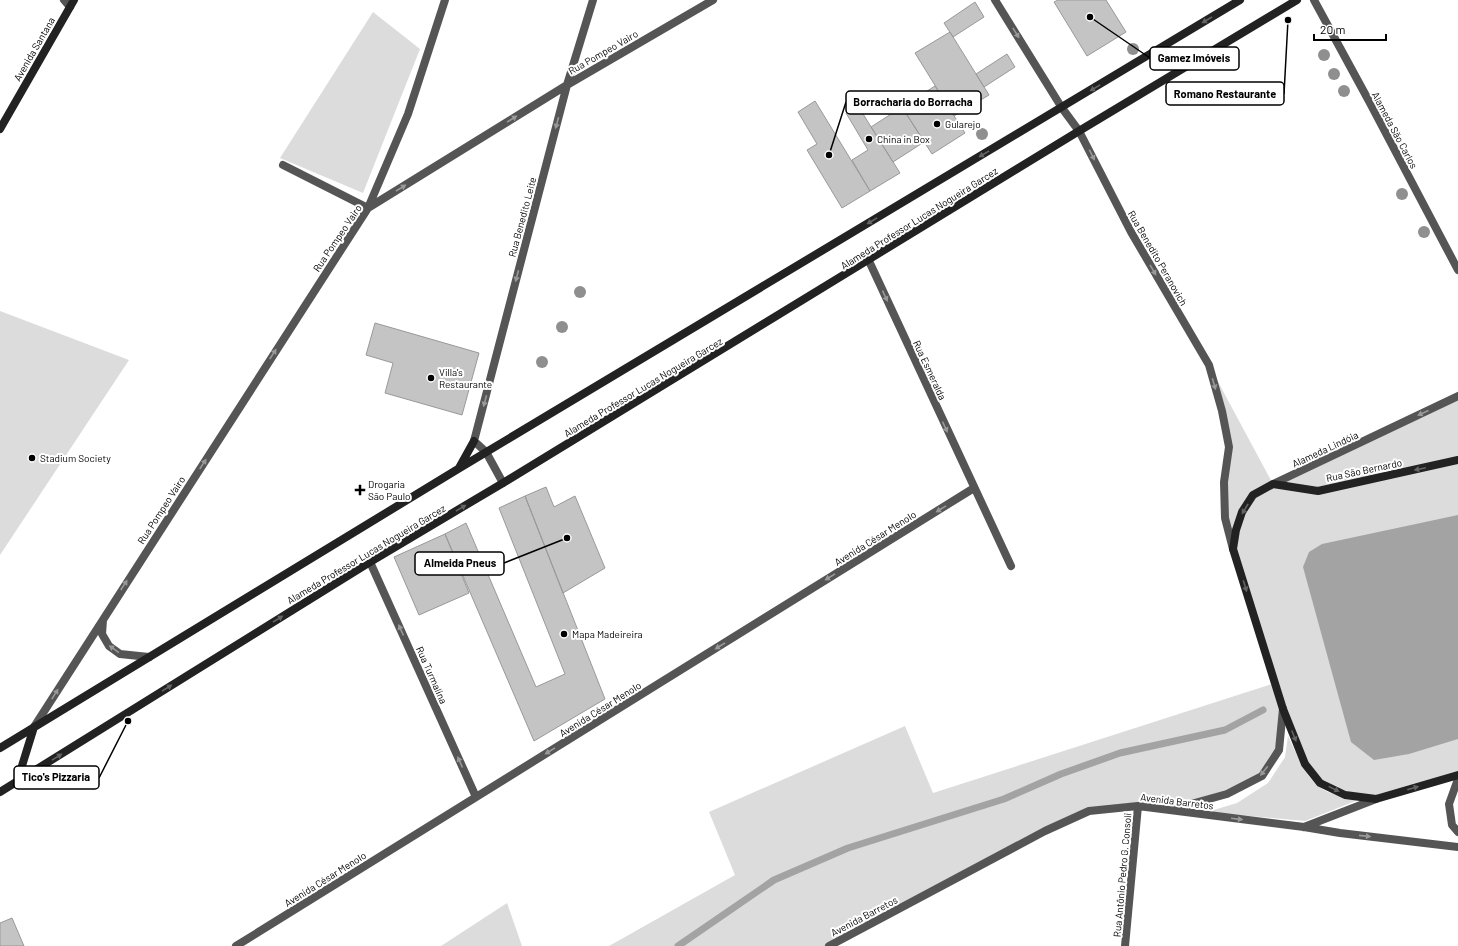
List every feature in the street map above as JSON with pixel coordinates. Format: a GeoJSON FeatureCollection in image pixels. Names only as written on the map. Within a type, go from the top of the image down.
{"type":"FeatureCollection","features":[{"type":"Feature","properties":{"kind":"main road","name":"Alameda Professor Lucas Nogueira Garcez"},"geometry":{"type":"LineString","coordinates":[[0,748],[486,452],[1240,0]]}},
{"type":"Feature","properties":{"kind":"main road","name":"Alameda Professor Lucas Nogueira Garcez"},"geometry":{"type":"LineString","coordinates":[[0,792],[370,562],[503,484],[1079,131],[1297,0]]}},
{"type":"Feature","properties":{"kind":"main road","name":"Avenida Santana"},"geometry":{"type":"LineString","coordinates":[[0,129],[72,4]]}},
{"type":"Feature","properties":{"kind":"main road"},"geometry":{"type":"LineString","coordinates":[[458,469],[474,441]]}},
{"type":"Feature","properties":{"kind":"main road","name":"Rua São Bernardo"},"geometry":{"type":"LineString","coordinates":[[1273,484],[1318,490],[1458,460]]}},
{"type":"Feature","properties":{"kind":"main road","name":"Alameda Lindóia"},"geometry":{"type":"LineString","coordinates":[[1233,549],[1236,530],[1242,512],[1253,495],[1273,484]]}},
{"type":"Feature","properties":{"kind":"main road"},"geometry":{"type":"LineString","coordinates":[[1233,549],[1283,709],[1305,764],[1320,783],[1345,795],[1376,799],[1458,775]]}},
{"type":"Feature","properties":{"kind":"main road"},"geometry":{"type":"LineString","coordinates":[[17,782],[34,726]]}},
{"type":"Feature","properties":{"kind":"street"},"geometry":{"type":"LineString","coordinates":[[64,0],[72,4]]}},
{"type":"Feature","properties":{"kind":"street"},"geometry":{"type":"LineString","coordinates":[[284,165],[368,208],[408,114],[445,0]]}},
{"type":"Feature","properties":{"kind":"street","name":"Rua Benedito Leite"},"geometry":{"type":"LineString","coordinates":[[474,441],[567,85],[593,0]]}},
{"type":"Feature","properties":{"kind":"street","name":"Rua Pompeo Vairo"},"geometry":{"type":"LineString","coordinates":[[34,726],[368,208],[567,85],[713,0]]}},
{"type":"Feature","properties":{"kind":"street","name":"Rua Benedito Peranovich"},"geometry":{"type":"LineString","coordinates":[[995,0],[1062,108],[1079,131],[1131,232],[1208,365],[1222,411],[1229,447],[1224,482],[1225,518],[1233,549]]}},
{"type":"Feature","properties":{"kind":"street","name":"Alameda São Carlos"},"geometry":{"type":"LineString","coordinates":[[1314,0],[1458,270]]}},
{"type":"Feature","properties":{"kind":"street","name":"Rua Esmeralda"},"geometry":{"type":"LineString","coordinates":[[869,261],[1011,566]]}},
{"type":"Feature","properties":{"kind":"street","name":"Alameda Lindóia"},"geometry":{"type":"LineString","coordinates":[[1273,484],[1458,396]]}},
{"type":"Feature","properties":{"kind":"street"},"geometry":{"type":"LineString","coordinates":[[474,441],[486,452],[503,484]]}},
{"type":"Feature","properties":{"kind":"street","name":"Avenida César Menolo"},"geometry":{"type":"LineString","coordinates":[[236,946],[974,488]]}},
{"type":"Feature","properties":{"kind":"street","name":"Rua Turmalina"},"geometry":{"type":"LineString","coordinates":[[370,562],[476,797]]}},
{"type":"Feature","properties":{"kind":"street"},"geometry":{"type":"LineString","coordinates":[[103,617],[102,634],[109,646],[120,654],[149,657]]}},
{"type":"Feature","properties":{"kind":"street"},"geometry":{"type":"LineString","coordinates":[[1170,810],[1227,794],[1262,776],[1279,750],[1283,709]]}},
{"type":"Feature","properties":{"kind":"street"},"geometry":{"type":"LineString","coordinates":[[1458,779],[1449,804],[1452,825],[1458,832]]}},
{"type":"Feature","properties":{"kind":"street"},"geometry":{"type":"LineString","coordinates":[[1304,827],[1376,799]]}},
{"type":"Feature","properties":{"kind":"street","name":"Avenida Barretos"},"geometry":{"type":"LineString","coordinates":[[829,946],[1045,831],[1089,811],[1138,806],[1304,827],[1340,834],[1458,847]]}},
{"type":"Feature","properties":{"kind":"street","name":"Rua Antônio Pedro G. Consoli"},"geometry":{"type":"LineString","coordinates":[[1125,946],[1138,806]]}},
{"type":"Feature","properties":{"kind":"shaded area"},"geometry":{"type":"Polygon","coordinates":[[[373,12],[420,49],[363,193],[280,158],[373,12]]]}},
{"type":"Feature","properties":{"kind":"shaded area","name":"Stadium Society"},"geometry":{"type":"Polygon","coordinates":[[[0,311],[129,360],[0,555],[0,311]]]}},
{"type":"Feature","properties":{"kind":"shaded area"},"geometry":{"type":"Polygon","coordinates":[[[1209,365],[1273,484],[1458,396],[1458,775],[1376,799],[1345,795],[1320,783],[1305,764],[1284,710],[1279,750],[1262,776],[1227,794],[1170,810],[1089,811],[829,946],[609,946],[735,875],[709,812],[905,726],[933,793],[1275,683],[1225,518],[1229,447],[1209,365]]]}},
{"type":"Feature","properties":{"kind":"shaded area"},"geometry":{"type":"Polygon","coordinates":[[[1458,515],[1458,739],[1409,754],[1374,760],[1351,742],[1303,567],[1309,552],[1322,544],[1458,515]]]}},
{"type":"Feature","properties":{"kind":"shaded area"},"geometry":{"type":"Polygon","coordinates":[[[1288,736],[1297,756],[1309,776],[1318,786],[1343,797],[1358,800],[1305,821],[1207,812],[1237,803],[1268,783],[1285,757],[1288,736]]]}},
{"type":"Feature","properties":{"kind":"shaded area"},"geometry":{"type":"Polygon","coordinates":[[[507,903],[522,946],[441,946],[507,903]]]}},
{"type":"Feature","properties":{"kind":"building"},"geometry":{"type":"Polygon","coordinates":[[[1058,0],[1106,0],[1126,32],[1087,56],[1054,2],[1058,0]]]}},
{"type":"Feature","properties":{"kind":"building"},"geometry":{"type":"Polygon","coordinates":[[[975,2],[984,17],[953,37],[944,23],[975,2]]]}},
{"type":"Feature","properties":{"kind":"building"},"geometry":{"type":"Polygon","coordinates":[[[950,32],[989,95],[954,116],[915,53],[950,32]]]}},
{"type":"Feature","properties":{"kind":"building"},"geometry":{"type":"Polygon","coordinates":[[[1007,54],[1015,67],[984,87],[976,74],[1007,54]]]}},
{"type":"Feature","properties":{"kind":"building","name":"Gularejo"},"geometry":{"type":"Polygon","coordinates":[[[935,86],[965,133],[932,154],[902,107],[935,86]]]}},
{"type":"Feature","properties":{"kind":"building"},"geometry":{"type":"Polygon","coordinates":[[[815,101],[870,191],[842,208],[807,150],[817,144],[798,112],[815,101]]]}},
{"type":"Feature","properties":{"kind":"building","name":"China in Box"},"geometry":{"type":"Polygon","coordinates":[[[858,106],[900,173],[870,191],[852,160],[868,150],[846,113],[858,106]]]}},
{"type":"Feature","properties":{"kind":"building"},"geometry":{"type":"Polygon","coordinates":[[[902,107],[924,142],[893,162],[871,127],[902,107]]]}},
{"type":"Feature","properties":{"kind":"building","name":"Villa's Restaurante"},"geometry":{"type":"Polygon","coordinates":[[[375,323],[479,353],[462,415],[385,393],[393,363],[366,355],[375,323]]]}},
{"type":"Feature","properties":{"kind":"building"},"geometry":{"type":"Polygon","coordinates":[[[546,487],[554,507],[575,496],[605,568],[563,593],[525,496],[546,487]]]}},
{"type":"Feature","properties":{"kind":"building","name":"Mapa Madeireira"},"geometry":{"type":"Polygon","coordinates":[[[525,496],[605,699],[534,741],[445,534],[466,523],[536,687],[565,674],[499,508],[525,496]]]}},
{"type":"Feature","properties":{"kind":"building"},"geometry":{"type":"Polygon","coordinates":[[[445,534],[469,593],[419,615],[394,557],[445,534]]]}},
{"type":"Feature","properties":{"kind":"building"},"geometry":{"type":"Polygon","coordinates":[[[12,918],[24,946],[0,946],[0,923],[12,918]]]}},
{"type":"Feature","properties":{"kind":"waterway"},"geometry":{"type":"LineString","coordinates":[[678,946],[774,880],[848,848],[1004,799],[1061,774],[1120,753],[1225,730],[1263,710]]}},
{"type":"Feature","properties":{"kind":"place","name":"Gamez Imóveis"},"geometry":{"type":"Point","coordinates":[1090,17]}},
{"type":"Feature","properties":{"kind":"place","name":"Romano Restaurante"},"geometry":{"type":"Point","coordinates":[1288,20]}},
{"type":"Feature","properties":{"kind":"place","name":"Gularejo"},"geometry":{"type":"Point","coordinates":[937,124]}},
{"type":"Feature","properties":{"kind":"place","name":"China in Box"},"geometry":{"type":"Point","coordinates":[869,139]}},
{"type":"Feature","properties":{"kind":"place","name":"Borracharia do Borracha"},"geometry":{"type":"Point","coordinates":[829,155]}},
{"type":"Feature","properties":{"kind":"place","name":"Villa's Restaurante"},"geometry":{"type":"Point","coordinates":[431,378]}},
{"type":"Feature","properties":{"kind":"place","name":"Stadium Society"},"geometry":{"type":"Point","coordinates":[32,458]}},
{"type":"Feature","properties":{"kind":"place","name":"Drogaria São Paulo"},"geometry":{"type":"Point","coordinates":[360,490]}},
{"type":"Feature","properties":{"kind":"place","name":"Almeida Pneus"},"geometry":{"type":"Point","coordinates":[567,538]}},
{"type":"Feature","properties":{"kind":"place","name":"Mapa Madeireira"},"geometry":{"type":"Point","coordinates":[564,634]}},
{"type":"Feature","properties":{"kind":"place","name":"Tico's Pizzaria"},"geometry":{"type":"Point","coordinates":[128,721]}}]}
